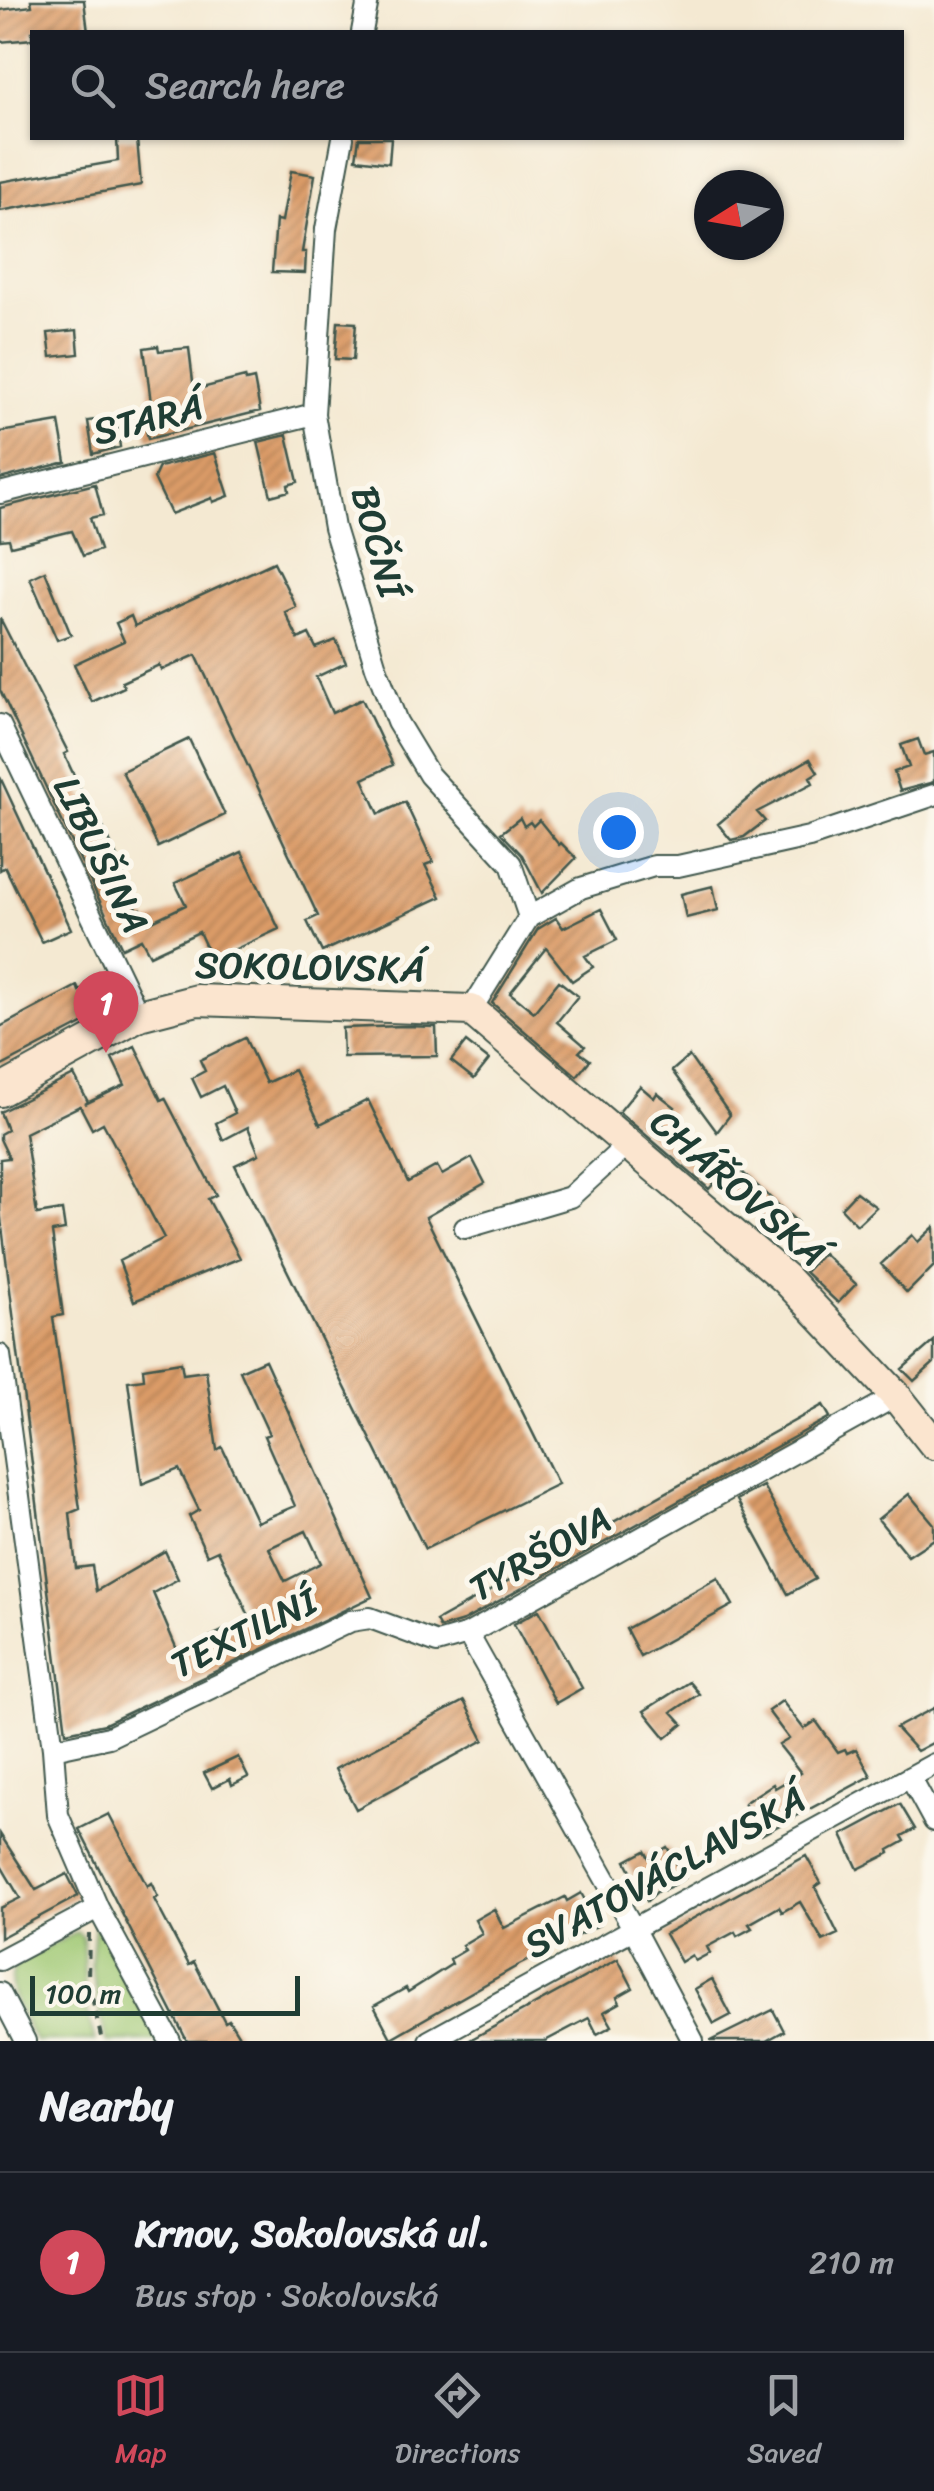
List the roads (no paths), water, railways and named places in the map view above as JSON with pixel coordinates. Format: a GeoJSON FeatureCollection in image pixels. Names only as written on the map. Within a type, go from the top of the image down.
{"type":"FeatureCollection","features":[{"type":"Feature","properties":{"kind":"street"},"geometry":{"type":"LineString","coordinates":[[362,30],[368,0]]}},
{"type":"Feature","properties":{"kind":"street","name":"BOČNÍ"},"geometry":{"type":"LineString","coordinates":[[342,140],[326,229],[314,414],[334,528],[397,722],[429,775],[511,864],[529,917]]}},
{"type":"Feature","properties":{"kind":"street","name":"STARÁ"},"geometry":{"type":"LineString","coordinates":[[0,493],[314,414]]}},
{"type":"Feature","properties":{"kind":"street","name":"LIBUŠINA"},"geometry":{"type":"LineString","coordinates":[[0,725],[139,1015]]}},
{"type":"Feature","properties":{"kind":"street"},"geometry":{"type":"LineString","coordinates":[[529,917],[581,888],[654,866],[678,866],[808,837],[934,795]]}},
{"type":"Feature","properties":{"kind":"street","name":"SOKOLOVSKÁ"},"geometry":{"type":"LineString","coordinates":[[0,1091],[139,1015],[196,1000],[470,1010],[529,917]]}},
{"type":"Feature","properties":{"kind":"street","name":"CHÁŘOVSKÁ"},"geometry":{"type":"LineString","coordinates":[[470,1010],[786,1279],[896,1396],[934,1444]]}},
{"type":"Feature","properties":{"kind":"street"},"geometry":{"type":"LineString","coordinates":[[465,1228],[570,1197],[628,1144]]}},
{"type":"Feature","properties":{"kind":"street"},"geometry":{"type":"LineString","coordinates":[[0,1355],[53,1748],[58,1814],[92,1911],[170,2041]]}},
{"type":"Feature","properties":{"kind":"street","name":"TYRŠOVA"},"geometry":{"type":"LineString","coordinates":[[692,2041],[468,1634],[896,1396]]}},
{"type":"Feature","properties":{"kind":"street","name":"TEXTILNÍ"},"geometry":{"type":"LineString","coordinates":[[53,1748],[109,1737],[351,1621],[370,1618],[437,1644],[468,1634]]}},
{"type":"Feature","properties":{"kind":"street","name":"SVATOVÁCLAVSKÁ"},"geometry":{"type":"LineString","coordinates":[[429,2041],[934,1764]]}},
{"type":"Feature","properties":{"kind":"street"},"geometry":{"type":"LineString","coordinates":[[910,1777],[934,1821]]}},
{"type":"Feature","properties":{"kind":"street"},"geometry":{"type":"LineString","coordinates":[[0,1960],[92,1911]]}},
{"type":"Feature","properties":{"kind":"street"},"geometry":{"type":"LineString","coordinates":[[0,1993],[24,2041]]}},
{"type":"Feature","properties":{"kind":"place","name":"Krnov, Sokolovská ul."},"geometry":{"type":"Point","coordinates":[106,1053]}}]}
